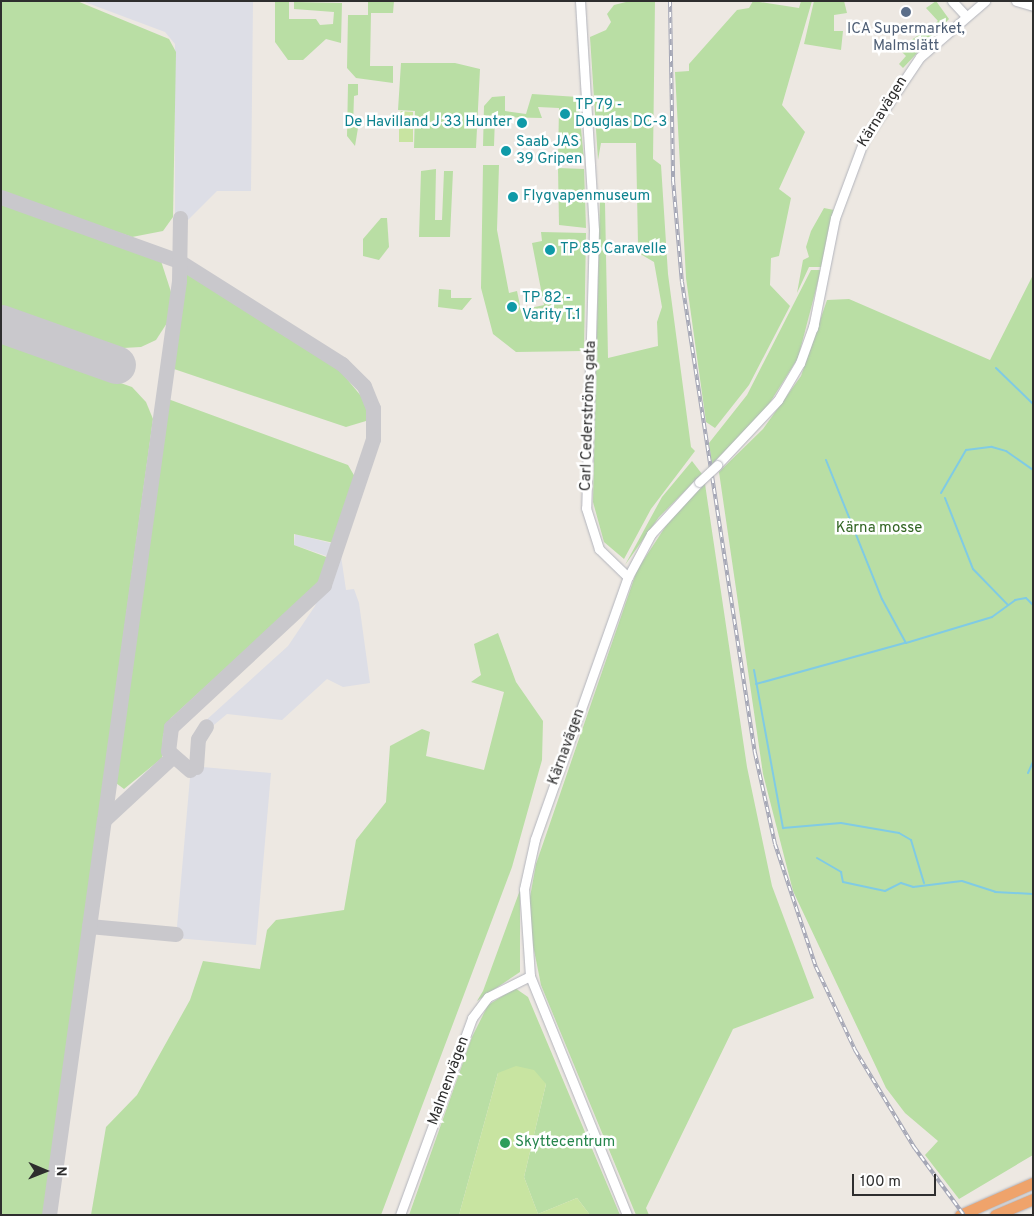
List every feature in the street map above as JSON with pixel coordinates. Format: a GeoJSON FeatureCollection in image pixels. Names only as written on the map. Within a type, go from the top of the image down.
{"type":"FeatureCollection","features":[{"type":"Feature","properties":{"kind":"highway"},"geometry":{"type":"LineString","coordinates":[[960,1215],[1033,1183]]}},
{"type":"Feature","properties":{"kind":"highway"},"geometry":{"type":"LineString","coordinates":[[995,1215],[1033,1199]]}},
{"type":"Feature","properties":{"kind":"street","name":"Carl Cederströms gata"},"geometry":{"type":"LineString","coordinates":[[580,1],[594,230],[586,508],[599,549],[628,577]]}},
{"type":"Feature","properties":{"kind":"street"},"geometry":{"type":"LineString","coordinates":[[952,1],[965,15]]}},
{"type":"Feature","properties":{"kind":"street","name":"Kärnavägen"},"geometry":{"type":"LineString","coordinates":[[627,1215],[530,976],[524,930],[529,859],[628,577],[651,534],[778,400],[813,328],[833,229],[850,170],[881,110],[920,57],[965,15],[985,1]]}},
{"type":"Feature","properties":{"kind":"street"},"geometry":{"type":"LineString","coordinates":[[1016,1],[1033,6]]}},
{"type":"Feature","properties":{"kind":"street","name":"Malmenvägen"},"geometry":{"type":"LineString","coordinates":[[400,1215],[472,1018],[488,997],[530,976]]}},
{"type":"Feature","properties":{"kind":"shaded area"},"geometry":{"type":"Polygon","coordinates":[[[82,1],[253,1],[251,191],[217,191],[188,220],[175,216],[175,44],[165,32],[82,1]]]}},
{"type":"Feature","properties":{"kind":"shaded area"},"geometry":{"type":"Polygon","coordinates":[[[351,500],[359,502],[341,556],[346,590],[354,589],[359,603],[370,683],[343,687],[327,679],[282,720],[227,714],[209,729],[203,723],[288,646],[315,606],[330,557],[294,545],[295,534],[334,544],[351,500]]]}},
{"type":"Feature","properties":{"kind":"shaded area"},"geometry":{"type":"Polygon","coordinates":[[[191,766],[271,773],[256,945],[176,938],[191,766]]]}},
{"type":"Feature","properties":{"kind":"green space"},"geometry":{"type":"Polygon","coordinates":[[[1,1],[77,1],[169,39],[176,52],[173,217],[163,231],[132,237],[1,192],[1,1]]]}},
{"type":"Feature","properties":{"kind":"green space"},"geometry":{"type":"Polygon","coordinates":[[[275,1],[289,1],[289,19],[316,19],[320,25],[333,24],[334,12],[294,9],[294,2],[342,3],[341,43],[326,39],[303,60],[288,60],[275,42],[275,1]]]}},
{"type":"Feature","properties":{"kind":"green space"},"geometry":{"type":"Polygon","coordinates":[[[368,1],[394,1],[393,13],[371,13],[370,66],[393,66],[393,83],[356,78],[347,68],[348,15],[368,15],[368,1]]]}},
{"type":"Feature","properties":{"kind":"green space"},"geometry":{"type":"Polygon","coordinates":[[[630,1],[655,1],[653,159],[661,165],[668,274],[691,447],[695,451],[651,509],[624,559],[604,542],[593,502],[600,200],[605,203],[608,358],[658,346],[657,322],[662,307],[654,262],[642,255],[617,255],[613,245],[638,245],[636,143],[601,143],[598,160],[590,37],[606,30],[611,22],[607,14],[614,5],[630,1]]]}},
{"type":"Feature","properties":{"kind":"green space"},"geometry":{"type":"Polygon","coordinates":[[[753,1],[799,8],[801,1],[812,1],[782,105],[805,132],[779,189],[791,198],[779,256],[771,258],[770,285],[790,306],[749,385],[715,428],[706,422],[686,278],[675,72],[689,71],[689,64],[737,10],[749,8],[753,1]]]}},
{"type":"Feature","properties":{"kind":"green space"},"geometry":{"type":"Polygon","coordinates":[[[814,1],[844,1],[847,13],[834,15],[834,31],[843,31],[841,50],[804,44],[814,1]]]}},
{"type":"Feature","properties":{"kind":"green space"},"geometry":{"type":"Polygon","coordinates":[[[936,1],[949,19],[903,68],[899,64],[906,56],[899,49],[938,21],[926,8],[936,1]]]}},
{"type":"Feature","properties":{"kind":"green space"},"geometry":{"type":"Polygon","coordinates":[[[401,63],[455,63],[480,69],[476,148],[414,148],[415,111],[398,110],[401,63]]]}},
{"type":"Feature","properties":{"kind":"green space"},"geometry":{"type":"Polygon","coordinates":[[[348,84],[358,84],[358,95],[354,96],[353,127],[358,128],[355,146],[347,136],[348,84]]]}},
{"type":"Feature","properties":{"kind":"green space"},"geometry":{"type":"Polygon","coordinates":[[[532,94],[578,97],[584,160],[558,159],[559,108],[538,107],[542,118],[495,117],[494,146],[483,146],[484,106],[492,97],[505,96],[505,111],[526,114],[532,94]]]}},
{"type":"Feature","properties":{"kind":"green space"},"geometry":{"type":"Polygon","coordinates":[[[399,111],[413,112],[413,142],[399,142],[399,111]]]}},
{"type":"Feature","properties":{"kind":"green space"},"geometry":{"type":"Polygon","coordinates":[[[483,165],[499,165],[497,230],[509,293],[517,291],[521,310],[544,305],[532,243],[542,241],[541,232],[586,233],[584,351],[516,352],[493,334],[481,288],[483,165]]]}},
{"type":"Feature","properties":{"kind":"green space"},"geometry":{"type":"Polygon","coordinates":[[[558,168],[584,169],[586,228],[559,225],[558,168]]]}},
{"type":"Feature","properties":{"kind":"green space"},"geometry":{"type":"Polygon","coordinates":[[[436,169],[435,220],[442,220],[444,171],[453,171],[450,237],[419,237],[421,171],[436,169]]]}},
{"type":"Feature","properties":{"kind":"green space"},"geometry":{"type":"Polygon","coordinates":[[[1,204],[161,261],[172,295],[167,323],[156,340],[141,347],[123,348],[1,306],[1,204]]]}},
{"type":"Feature","properties":{"kind":"green space"},"geometry":{"type":"Polygon","coordinates":[[[824,208],[834,210],[821,267],[809,267],[797,293],[803,260],[809,257],[806,247],[811,231],[824,208]]]}},
{"type":"Feature","properties":{"kind":"green space"},"geometry":{"type":"Polygon","coordinates":[[[381,218],[387,218],[389,247],[379,260],[363,256],[363,239],[381,218]]]}},
{"type":"Feature","properties":{"kind":"green space"},"geometry":{"type":"Polygon","coordinates":[[[811,270],[821,270],[798,358],[764,412],[712,464],[709,443],[747,395],[811,270]]]}},
{"type":"Feature","properties":{"kind":"green space"},"geometry":{"type":"Polygon","coordinates":[[[189,273],[337,367],[366,402],[366,421],[346,427],[174,369],[183,278],[189,273]]]}},
{"type":"Feature","properties":{"kind":"green space","name":"Kärna mosse"},"geometry":{"type":"Polygon","coordinates":[[[1033,275],[1033,1155],[959,1199],[925,1155],[938,1141],[905,1113],[886,1088],[793,891],[763,774],[719,472],[763,429],[801,376],[827,300],[849,299],[990,360],[1033,275]]]}},
{"type":"Feature","properties":{"kind":"green space"},"geometry":{"type":"Polygon","coordinates":[[[439,289],[451,290],[451,298],[472,298],[462,310],[438,307],[439,289]]]}},
{"type":"Feature","properties":{"kind":"green space"},"geometry":{"type":"Polygon","coordinates":[[[1,341],[132,387],[146,402],[153,419],[44,1215],[1,1215],[1,341]]]}},
{"type":"Feature","properties":{"kind":"green space"},"geometry":{"type":"Polygon","coordinates":[[[168,399],[348,465],[355,477],[334,543],[294,534],[294,545],[329,558],[317,585],[171,718],[163,735],[162,758],[124,789],[116,783],[168,399]]]}},
{"type":"Feature","properties":{"kind":"green space"},"geometry":{"type":"Polygon","coordinates":[[[692,461],[702,474],[659,517],[625,565],[662,497],[692,461]]]}},
{"type":"Feature","properties":{"kind":"green space"},"geometry":{"type":"Polygon","coordinates":[[[705,484],[747,767],[772,886],[814,998],[733,1029],[646,1208],[649,1215],[636,1215],[541,985],[530,930],[530,897],[536,864],[637,570],[673,515],[705,484]]]}},
{"type":"Feature","properties":{"kind":"green space"},"geometry":{"type":"Polygon","coordinates":[[[498,633],[516,682],[543,721],[542,760],[512,867],[381,1215],[91,1215],[106,1127],[137,1095],[190,1000],[203,961],[260,969],[267,930],[276,920],[344,910],[356,840],[386,802],[390,746],[422,729],[430,732],[426,756],[484,770],[504,692],[471,682],[481,675],[474,644],[498,633]]]}},
{"type":"Feature","properties":{"kind":"green space"},"geometry":{"type":"Polygon","coordinates":[[[520,890],[520,972],[477,1001],[483,991],[520,890]]]}},
{"type":"Feature","properties":{"kind":"green space"},"geometry":{"type":"Polygon","coordinates":[[[515,988],[528,997],[620,1215],[590,1215],[577,1198],[538,1214],[524,1177],[546,1084],[498,1073],[459,1215],[409,1215],[472,1037],[488,1005],[515,988]]]}},
{"type":"Feature","properties":{"kind":"green space","name":"Skyttecentrum"},"geometry":{"type":"Polygon","coordinates":[[[516,1066],[534,1070],[546,1084],[524,1177],[538,1214],[577,1198],[590,1215],[459,1215],[498,1073],[516,1066]]]}},
{"type":"Feature","properties":{"kind":"waterway"},"geometry":{"type":"LineString","coordinates":[[996,368],[1033,404]]}},
{"type":"Feature","properties":{"kind":"waterway"},"geometry":{"type":"LineString","coordinates":[[941,493],[966,450],[992,447],[1006,451],[1033,470]]}},
{"type":"Feature","properties":{"kind":"waterway"},"geometry":{"type":"LineString","coordinates":[[826,460],[882,599],[906,643],[992,617],[1015,600],[1026,598],[1033,605]]}},
{"type":"Feature","properties":{"kind":"waterway"},"geometry":{"type":"LineString","coordinates":[[945,498],[973,569],[1008,605]]}},
{"type":"Feature","properties":{"kind":"waterway"},"geometry":{"type":"LineString","coordinates":[[756,684],[905,643]]}},
{"type":"Feature","properties":{"kind":"waterway"},"geometry":{"type":"LineString","coordinates":[[754,670],[783,828],[841,823],[899,833],[911,840],[924,883]]}},
{"type":"Feature","properties":{"kind":"waterway"},"geometry":{"type":"LineString","coordinates":[[1028,773],[1033,762]]}},
{"type":"Feature","properties":{"kind":"waterway"},"geometry":{"type":"LineString","coordinates":[[817,858],[841,872],[843,882],[885,891],[901,883],[913,887],[962,881],[995,892],[1033,894]]}},
{"type":"Feature","properties":{"kind":"taxiway"},"geometry":{"type":"LineString","coordinates":[[1,197],[179,261],[342,364],[364,386],[373,408],[373,439],[324,585],[171,727],[168,751],[190,770]]}},
{"type":"Feature","properties":{"kind":"taxiway"},"geometry":{"type":"LineString","coordinates":[[104,820],[179,281],[180,218]]}},
{"type":"Feature","properties":{"kind":"taxiway"},"geometry":{"type":"LineString","coordinates":[[196,767],[198,739],[206,726]]}},
{"type":"Feature","properties":{"kind":"taxiway"},"geometry":{"type":"LineString","coordinates":[[49,1215],[104,820],[172,757]]}},
{"type":"Feature","properties":{"kind":"taxiway"},"geometry":{"type":"LineString","coordinates":[[89,926],[176,934]]}},
{"type":"Feature","properties":{"kind":"runway"},"geometry":{"type":"LineString","coordinates":[[1,324],[117,365]]}},
{"type":"Feature","properties":{"kind":"railway"},"geometry":{"type":"LineString","coordinates":[[670,1],[673,180],[682,282],[755,753],[775,844],[816,967],[855,1050],[914,1147],[964,1215]]}},
{"type":"Feature","properties":{"kind":"place","name":"ICA Supermarket, Malmslätt"},"geometry":{"type":"Point","coordinates":[906,12]}},
{"type":"Feature","properties":{"kind":"place","name":"TP 79 - Douglas DC-3"},"geometry":{"type":"Point","coordinates":[565,114]}},
{"type":"Feature","properties":{"kind":"place","name":"De Havilland J 33 Hunter"},"geometry":{"type":"Point","coordinates":[522,123]}},
{"type":"Feature","properties":{"kind":"place","name":"Saab JAS 39 Gripen"},"geometry":{"type":"Point","coordinates":[506,151]}},
{"type":"Feature","properties":{"kind":"place","name":"Flygvapenmuseum"},"geometry":{"type":"Point","coordinates":[513,197]}},
{"type":"Feature","properties":{"kind":"place","name":"TP 85 Caravelle"},"geometry":{"type":"Point","coordinates":[550,250]}},
{"type":"Feature","properties":{"kind":"place","name":"TP 82 - Varity T.1"},"geometry":{"type":"Point","coordinates":[512,307]}},
{"type":"Feature","properties":{"kind":"place","name":"Skyttecentrum"},"geometry":{"type":"Point","coordinates":[505,1143]}}]}
